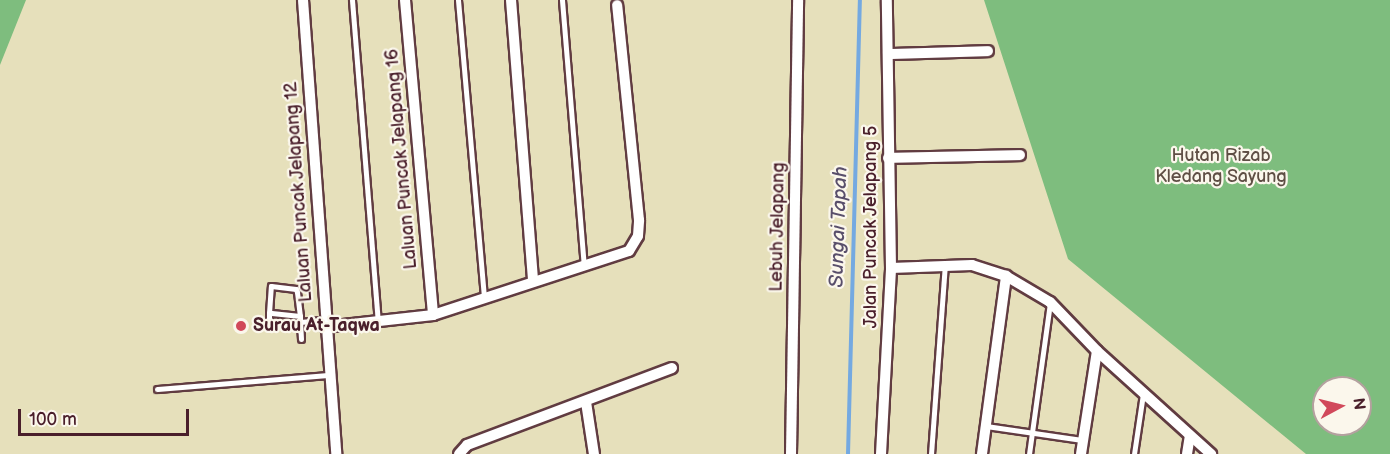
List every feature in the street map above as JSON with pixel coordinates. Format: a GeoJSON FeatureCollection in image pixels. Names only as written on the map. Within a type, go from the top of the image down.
{"type":"FeatureCollection","features":[{"type":"Feature","properties":{"kind":"street","name":"Laluan Puncak Jelapang 12"},"geometry":{"type":"LineString","coordinates":[[303,0],[328,375],[336,454]]}},
{"type":"Feature","properties":{"kind":"street","name":"Laluan Puncak Jelapang 16"},"geometry":{"type":"LineString","coordinates":[[405,0],[433,315]]}},
{"type":"Feature","properties":{"kind":"street"},"geometry":{"type":"LineString","coordinates":[[511,0],[533,281]]}},
{"type":"Feature","properties":{"kind":"street","name":"Lebuh Jelapang"},"geometry":{"type":"LineString","coordinates":[[791,454],[798,0]]}},
{"type":"Feature","properties":{"kind":"street","name":"Jalan Puncak Jelapang 5"},"geometry":{"type":"LineString","coordinates":[[881,454],[891,268],[887,0]]}},
{"type":"Feature","properties":{"kind":"street"},"geometry":{"type":"LineString","coordinates":[[325,323],[378,321],[433,315],[629,251],[638,236],[617,5]]}},
{"type":"Feature","properties":{"kind":"street"},"geometry":{"type":"LineString","coordinates":[[888,54],[988,51]]}},
{"type":"Feature","properties":{"kind":"street"},"geometry":{"type":"LineString","coordinates":[[888,158],[1020,155]]}},
{"type":"Feature","properties":{"kind":"street"},"geometry":{"type":"LineString","coordinates":[[891,268],[945,264],[972,265],[1006,276],[1050,302],[1097,351],[1211,454]]}},
{"type":"Feature","properties":{"kind":"street"},"geometry":{"type":"LineString","coordinates":[[982,454],[1006,276]]}},
{"type":"Feature","properties":{"kind":"street"},"geometry":{"type":"LineString","coordinates":[[1081,454],[1097,351]]}},
{"type":"Feature","properties":{"kind":"street"},"geometry":{"type":"LineString","coordinates":[[459,454],[467,445],[672,368]]}},
{"type":"Feature","properties":{"kind":"street"},"geometry":{"type":"LineString","coordinates":[[586,402],[594,454]]}},
{"type":"Feature","properties":{"kind":"street"},"geometry":{"type":"LineString","coordinates":[[1187,454],[1190,435]]}},
{"type":"Feature","properties":{"kind":"lane"},"geometry":{"type":"LineString","coordinates":[[352,0],[378,321]]}},
{"type":"Feature","properties":{"kind":"lane"},"geometry":{"type":"LineString","coordinates":[[458,0],[484,298]]}},
{"type":"Feature","properties":{"kind":"lane"},"geometry":{"type":"LineString","coordinates":[[562,0],[584,266]]}},
{"type":"Feature","properties":{"kind":"lane"},"geometry":{"type":"LineString","coordinates":[[931,454],[945,264]]}},
{"type":"Feature","properties":{"kind":"lane"},"geometry":{"type":"LineString","coordinates":[[269,323],[269,288],[289,286],[297,292],[301,339]]}},
{"type":"Feature","properties":{"kind":"lane"},"geometry":{"type":"LineString","coordinates":[[1029,454],[1050,302]]}},
{"type":"Feature","properties":{"kind":"lane"},"geometry":{"type":"LineString","coordinates":[[269,313],[325,323]]}},
{"type":"Feature","properties":{"kind":"lane"},"geometry":{"type":"LineString","coordinates":[[157,389],[328,375]]}},
{"type":"Feature","properties":{"kind":"lane"},"geometry":{"type":"LineString","coordinates":[[1134,454],[1143,393]]}},
{"type":"Feature","properties":{"kind":"lane"},"geometry":{"type":"LineString","coordinates":[[986,426],[1083,440]]}},
{"type":"Feature","properties":{"kind":"green space"},"geometry":{"type":"Polygon","coordinates":[[[0,0],[26,0],[0,65],[0,0]]]}},
{"type":"Feature","properties":{"kind":"green space","name":"Hutan Rizab Kledang Sayung"},"geometry":{"type":"Polygon","coordinates":[[[984,0],[1390,0],[1390,454],[1306,454],[1068,259],[984,0]]]}},
{"type":"Feature","properties":{"kind":"waterway","name":"Sungai Tapah"},"geometry":{"type":"LineString","coordinates":[[848,454],[860,0]]}},
{"type":"Feature","properties":{"kind":"place","name":"Surau At-Taqwa"},"geometry":{"type":"Point","coordinates":[241,326]}}]}
